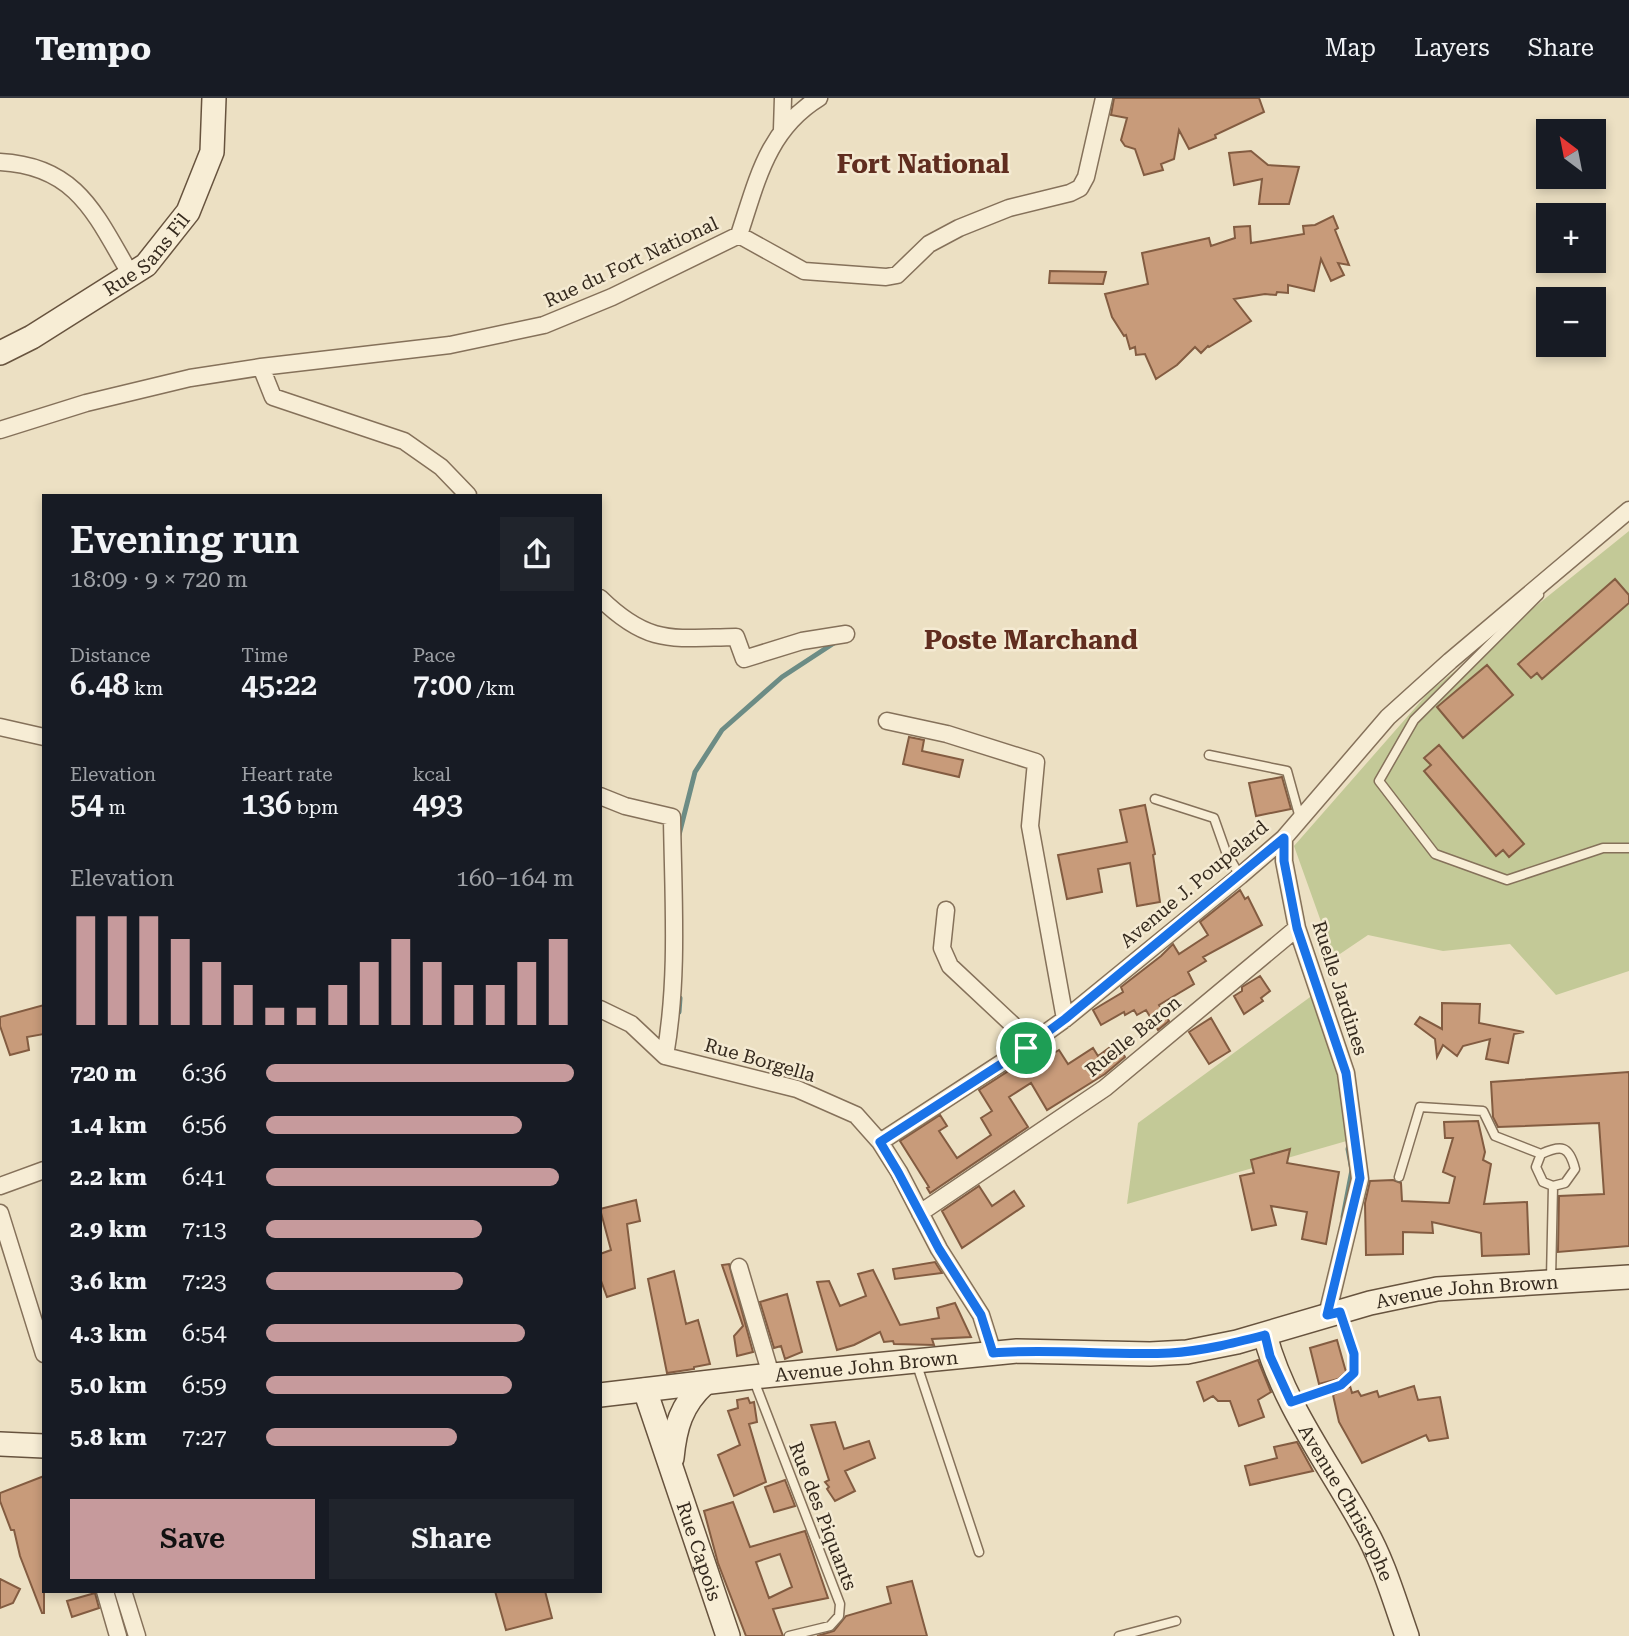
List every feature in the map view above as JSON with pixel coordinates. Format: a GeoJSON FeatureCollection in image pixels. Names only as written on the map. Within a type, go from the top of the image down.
{"type":"FeatureCollection","features":[{"type":"Feature","properties":{"kind":"main road","name":"Rue Sans Fil"},"geometry":{"type":"LineString","coordinates":[[0,353],[32,337],[146,265],[188,212],[212,152],[214,98]]}},
{"type":"Feature","properties":{"kind":"main road","name":"Avenue John Brown"},"geometry":{"type":"LineString","coordinates":[[602,1395],[993,1353],[1043,1350],[1171,1353],[1208,1349],[1390,1298],[1437,1289],[1629,1277]]}},
{"type":"Feature","properties":{"kind":"main road","name":"Avenue Christophe"},"geometry":{"type":"LineString","coordinates":[[1265,1335],[1270,1356],[1291,1402],[1365,1529],[1386,1576],[1407,1636]]}},
{"type":"Feature","properties":{"kind":"main road","name":"Rue Capois"},"geometry":{"type":"LineString","coordinates":[[671,1465],[679,1417],[689,1399],[705,1383]]}},
{"type":"Feature","properties":{"kind":"main road","name":"Rue Capois"},"geometry":{"type":"LineString","coordinates":[[645,1390],[728,1636]]}},
{"type":"Feature","properties":{"kind":"main road"},"geometry":{"type":"LineString","coordinates":[[0,1444],[42,1446]]}},
{"type":"Feature","properties":{"kind":"street"},"geometry":{"type":"LineString","coordinates":[[782,130],[783,98]]}},
{"type":"Feature","properties":{"kind":"street"},"geometry":{"type":"LineString","coordinates":[[739,235],[767,154],[782,130],[804,107],[819,98]]}},
{"type":"Feature","properties":{"kind":"street","name":"Rue du Fort National"},"geometry":{"type":"LineString","coordinates":[[0,430],[86,403],[190,378],[450,345],[544,325],[612,297],[739,235],[804,271],[886,277],[897,275],[929,244],[959,228],[1009,208],[1070,193],[1080,188],[1086,177],[1104,98]]}},
{"type":"Feature","properties":{"kind":"street"},"geometry":{"type":"LineString","coordinates":[[0,162],[18,163],[47,172],[72,187],[91,207],[131,275]]}},
{"type":"Feature","properties":{"kind":"street"},"geometry":{"type":"LineString","coordinates":[[261,367],[274,397],[404,441],[441,467],[467,494]]}},
{"type":"Feature","properties":{"kind":"street","name":"Avenue J. Poupelard"},"geometry":{"type":"LineString","coordinates":[[880,1142],[1026,1048],[1240,876],[1284,838],[1388,717],[1629,510]]}},
{"type":"Feature","properties":{"kind":"street"},"geometry":{"type":"LineString","coordinates":[[602,600],[638,629],[664,638],[736,637],[744,659],[802,641],[846,634]]}},
{"type":"Feature","properties":{"kind":"street"},"geometry":{"type":"LineString","coordinates":[[887,721],[947,734],[1036,762],[1030,826],[1065,1019]]}},
{"type":"Feature","properties":{"kind":"street"},"geometry":{"type":"LineString","coordinates":[[0,727],[42,737]]}},
{"type":"Feature","properties":{"kind":"street"},"geometry":{"type":"LineString","coordinates":[[602,797],[625,806],[672,817],[672,1017],[665,1056]]}},
{"type":"Feature","properties":{"kind":"street","name":"Ruelle Jardines"},"geometry":{"type":"LineString","coordinates":[[1284,838],[1284,861],[1297,928],[1346,1073],[1360,1178],[1334,1314]]}},
{"type":"Feature","properties":{"kind":"street"},"geometry":{"type":"LineString","coordinates":[[946,910],[942,948],[950,966],[1013,1025],[1026,1048]]}},
{"type":"Feature","properties":{"kind":"street","name":"Ruelle Baron"},"geometry":{"type":"LineString","coordinates":[[920,1213],[1105,1088],[1297,928]]}},
{"type":"Feature","properties":{"kind":"street","name":"Rue Borgella"},"geometry":{"type":"LineString","coordinates":[[602,1010],[631,1024],[665,1056],[797,1089],[856,1115],[880,1142],[939,1249],[981,1315],[993,1353]]}},
{"type":"Feature","properties":{"kind":"street"},"geometry":{"type":"LineString","coordinates":[[0,1186],[42,1171]]}},
{"type":"Feature","properties":{"kind":"street"},"geometry":{"type":"LineString","coordinates":[[0,1213],[8,1267],[42,1345]]}},
{"type":"Feature","properties":{"kind":"street"},"geometry":{"type":"LineString","coordinates":[[739,1267],[762,1376]]}},
{"type":"Feature","properties":{"kind":"street"},"geometry":{"type":"LineString","coordinates":[[105,1593],[118,1636]]}},
{"type":"Feature","properties":{"kind":"street"},"geometry":{"type":"LineString","coordinates":[[124,1593],[136,1636]]}},
{"type":"Feature","properties":{"kind":"lane"},"geometry":{"type":"LineString","coordinates":[[1597,536],[1414,720],[1379,781],[1435,854],[1507,880],[1603,848],[1629,848]]}},
{"type":"Feature","properties":{"kind":"lane"},"geometry":{"type":"LineString","coordinates":[[1209,755],[1287,771],[1300,818]]}},
{"type":"Feature","properties":{"kind":"lane"},"geometry":{"type":"LineString","coordinates":[[1156,799],[1214,818],[1226,852],[1240,876]]}},
{"type":"Feature","properties":{"kind":"lane"},"geometry":{"type":"LineString","coordinates":[[1399,1177],[1420,1107],[1483,1111],[1495,1136],[1541,1154]]}},
{"type":"Feature","properties":{"kind":"lane"},"geometry":{"type":"LineString","coordinates":[[1556,1147],[1567,1150],[1575,1168],[1565,1183],[1553,1186],[1544,1182],[1536,1167],[1541,1154],[1556,1147]]}},
{"type":"Feature","properties":{"kind":"lane"},"geometry":{"type":"LineString","coordinates":[[1551,1282],[1553,1186]]}},
{"type":"Feature","properties":{"kind":"lane"},"geometry":{"type":"LineString","coordinates":[[1291,1402],[1341,1385],[1354,1373],[1354,1354],[1334,1314]]}},
{"type":"Feature","properties":{"kind":"lane"},"geometry":{"type":"LineString","coordinates":[[915,1361],[979,1552]]}},
{"type":"Feature","properties":{"kind":"lane","name":"Rue des Piquants"},"geometry":{"type":"LineString","coordinates":[[762,1376],[839,1604],[839,1616],[830,1626],[789,1636]]}},
{"type":"Feature","properties":{"kind":"lane"},"geometry":{"type":"LineString","coordinates":[[1119,1636],[1176,1621]]}},
{"type":"Feature","properties":{"kind":"green space"},"geometry":{"type":"Polygon","coordinates":[[[1629,531],[1629,971],[1556,995],[1510,944],[1443,951],[1368,935],[1334,958],[1294,846],[1429,692],[1629,531]]]}},
{"type":"Feature","properties":{"kind":"green space"},"geometry":{"type":"Polygon","coordinates":[[[1317,992],[1343,1075],[1350,1140],[1127,1204],[1138,1123],[1317,992]]]}},
{"type":"Feature","properties":{"kind":"building"},"geometry":{"type":"Polygon","coordinates":[[[1114,98],[1259,98],[1264,112],[1189,149],[1179,130],[1174,159],[1161,164],[1163,170],[1144,175],[1135,149],[1125,146],[1121,140],[1127,118],[1111,115],[1114,98]]]}},
{"type":"Feature","properties":{"kind":"building"},"geometry":{"type":"Polygon","coordinates":[[[1251,151],[1268,165],[1299,167],[1289,204],[1259,204],[1262,179],[1234,185],[1229,153],[1251,151]]]}},
{"type":"Feature","properties":{"kind":"building"},"geometry":{"type":"Polygon","coordinates":[[[1333,216],[1338,228],[1335,230],[1349,265],[1338,263],[1344,275],[1331,281],[1321,259],[1314,291],[1288,285],[1288,293],[1277,292],[1276,295],[1234,299],[1251,321],[1208,346],[1201,353],[1195,347],[1177,365],[1156,379],[1145,354],[1136,355],[1135,347],[1130,349],[1126,335],[1124,336],[1112,317],[1105,294],[1148,284],[1142,253],[1209,238],[1211,246],[1235,238],[1234,227],[1250,226],[1251,243],[1304,234],[1303,226],[1315,225],[1333,216]]]}},
{"type":"Feature","properties":{"kind":"building"},"geometry":{"type":"Polygon","coordinates":[[[1050,271],[1106,272],[1103,284],[1049,283],[1050,271]]]}},
{"type":"Feature","properties":{"kind":"building"},"geometry":{"type":"Polygon","coordinates":[[[1615,579],[1629,595],[1629,603],[1542,679],[1537,673],[1531,678],[1518,664],[1615,579]]]}},
{"type":"Feature","properties":{"kind":"building"},"geometry":{"type":"Polygon","coordinates":[[[1487,665],[1513,695],[1463,738],[1437,707],[1487,665]]]}},
{"type":"Feature","properties":{"kind":"building"},"geometry":{"type":"Polygon","coordinates":[[[909,737],[924,740],[922,751],[963,760],[959,777],[903,764],[909,737]]]}},
{"type":"Feature","properties":{"kind":"building"},"geometry":{"type":"Polygon","coordinates":[[[1439,745],[1524,844],[1509,857],[1503,850],[1496,856],[1424,771],[1431,765],[1424,758],[1439,745]]]}},
{"type":"Feature","properties":{"kind":"building"},"geometry":{"type":"Polygon","coordinates":[[[1282,777],[1291,809],[1256,816],[1249,783],[1282,777]]]}},
{"type":"Feature","properties":{"kind":"building"},"geometry":{"type":"Polygon","coordinates":[[[1145,805],[1155,854],[1160,902],[1137,906],[1130,863],[1098,869],[1102,892],[1067,899],[1058,855],[1127,842],[1120,810],[1145,805]]]}},
{"type":"Feature","properties":{"kind":"building"},"geometry":{"type":"Polygon","coordinates":[[[1240,890],[1245,899],[1248,897],[1262,925],[1203,957],[1206,961],[1188,972],[1194,984],[1159,1005],[1169,1021],[1158,1030],[1146,1010],[1137,1015],[1134,1010],[1125,1015],[1124,1012],[1101,1025],[1093,1010],[1123,992],[1121,987],[1173,944],[1179,954],[1208,935],[1200,922],[1240,890]]]}},
{"type":"Feature","properties":{"kind":"building"},"geometry":{"type":"Polygon","coordinates":[[[1260,976],[1270,991],[1261,998],[1263,1001],[1244,1014],[1234,996],[1242,991],[1242,987],[1260,976]]]}},
{"type":"Feature","properties":{"kind":"building"},"geometry":{"type":"Polygon","coordinates":[[[1442,1003],[1480,1004],[1479,1023],[1524,1032],[1514,1034],[1508,1063],[1486,1059],[1490,1039],[1463,1046],[1457,1056],[1443,1045],[1437,1057],[1435,1039],[1415,1024],[1420,1017],[1442,1029],[1442,1003]]]}},
{"type":"Feature","properties":{"kind":"building"},"geometry":{"type":"Polygon","coordinates":[[[42,1006],[42,1034],[27,1037],[29,1050],[10,1055],[0,1026],[0,1017],[42,1006]]]}},
{"type":"Feature","properties":{"kind":"building"},"geometry":{"type":"Polygon","coordinates":[[[1211,1018],[1230,1051],[1209,1064],[1189,1032],[1211,1018]]]}},
{"type":"Feature","properties":{"kind":"building"},"geometry":{"type":"Polygon","coordinates":[[[1119,1047],[1125,1057],[1105,1074],[1047,1110],[1031,1083],[1009,1097],[1028,1127],[930,1193],[927,1188],[929,1187],[900,1141],[940,1115],[947,1126],[939,1131],[957,1158],[991,1135],[981,1118],[992,1111],[979,1090],[1033,1055],[1037,1063],[1059,1050],[1068,1064],[1093,1048],[1098,1056],[1109,1048],[1112,1052],[1119,1047]]]}},
{"type":"Feature","properties":{"kind":"building"},"geometry":{"type":"Polygon","coordinates":[[[1629,1072],[1629,1246],[1558,1252],[1559,1196],[1604,1194],[1599,1123],[1498,1127],[1493,1117],[1491,1082],[1629,1072]]]}},
{"type":"Feature","properties":{"kind":"building"},"geometry":{"type":"Polygon","coordinates":[[[1478,1121],[1485,1152],[1483,1160],[1491,1164],[1484,1204],[1527,1202],[1529,1254],[1482,1256],[1481,1233],[1432,1222],[1433,1233],[1403,1232],[1403,1254],[1366,1255],[1365,1203],[1370,1181],[1393,1180],[1401,1183],[1402,1201],[1449,1203],[1455,1177],[1443,1172],[1453,1138],[1445,1138],[1444,1122],[1478,1121]]]}},
{"type":"Feature","properties":{"kind":"building"},"geometry":{"type":"Polygon","coordinates":[[[1290,1149],[1287,1163],[1339,1172],[1326,1244],[1302,1239],[1307,1212],[1271,1206],[1276,1225],[1252,1230],[1240,1176],[1254,1173],[1251,1160],[1290,1149]]]}},
{"type":"Feature","properties":{"kind":"building"},"geometry":{"type":"Polygon","coordinates":[[[979,1186],[992,1206],[1014,1191],[1024,1206],[962,1248],[942,1211],[979,1186]]]}},
{"type":"Feature","properties":{"kind":"building"},"geometry":{"type":"Polygon","coordinates":[[[636,1200],[640,1221],[627,1224],[635,1288],[607,1297],[602,1283],[602,1253],[611,1250],[602,1208],[636,1200]]]}},
{"type":"Feature","properties":{"kind":"building"},"geometry":{"type":"Polygon","coordinates":[[[935,1262],[942,1273],[895,1279],[893,1269],[935,1262]]]}},
{"type":"Feature","properties":{"kind":"building"},"geometry":{"type":"Polygon","coordinates":[[[729,1264],[753,1352],[737,1356],[734,1336],[743,1326],[722,1265],[729,1264]]]}},
{"type":"Feature","properties":{"kind":"building"},"geometry":{"type":"Polygon","coordinates":[[[873,1270],[900,1325],[939,1318],[937,1308],[955,1303],[971,1337],[932,1339],[934,1345],[894,1344],[893,1341],[884,1342],[880,1332],[837,1350],[817,1282],[829,1281],[840,1306],[866,1296],[858,1274],[873,1270]]]}},
{"type":"Feature","properties":{"kind":"building"},"geometry":{"type":"Polygon","coordinates":[[[674,1271],[686,1324],[698,1320],[710,1364],[667,1373],[648,1279],[674,1271]]]}},
{"type":"Feature","properties":{"kind":"building"},"geometry":{"type":"Polygon","coordinates":[[[787,1294],[802,1352],[785,1359],[781,1346],[774,1348],[760,1302],[787,1294]]]}},
{"type":"Feature","properties":{"kind":"building"},"geometry":{"type":"Polygon","coordinates":[[[1337,1340],[1346,1372],[1338,1379],[1319,1384],[1310,1348],[1337,1340]]]}},
{"type":"Feature","properties":{"kind":"building"},"geometry":{"type":"Polygon","coordinates":[[[1258,1360],[1271,1392],[1258,1400],[1264,1417],[1239,1426],[1230,1401],[1218,1401],[1213,1396],[1204,1401],[1197,1382],[1258,1360]]]}},
{"type":"Feature","properties":{"kind":"building"},"geometry":{"type":"Polygon","coordinates":[[[1350,1386],[1352,1393],[1358,1391],[1361,1396],[1377,1391],[1379,1397],[1414,1386],[1418,1400],[1440,1397],[1448,1438],[1429,1441],[1426,1435],[1362,1463],[1339,1422],[1333,1395],[1350,1386]]]}},
{"type":"Feature","properties":{"kind":"building"},"geometry":{"type":"Polygon","coordinates":[[[748,1398],[750,1403],[754,1402],[757,1422],[749,1424],[766,1482],[734,1496],[718,1455],[740,1445],[728,1411],[738,1408],[737,1400],[748,1398]]]}},
{"type":"Feature","properties":{"kind":"building"},"geometry":{"type":"Polygon","coordinates":[[[835,1422],[844,1449],[869,1441],[875,1458],[845,1471],[855,1491],[835,1501],[827,1489],[829,1487],[825,1482],[829,1480],[811,1425],[835,1422]]]}},
{"type":"Feature","properties":{"kind":"building"},"geometry":{"type":"Polygon","coordinates":[[[1297,1442],[1313,1471],[1250,1485],[1245,1466],[1277,1458],[1274,1447],[1297,1442]]]}},
{"type":"Feature","properties":{"kind":"building"},"geometry":{"type":"Polygon","coordinates":[[[42,1477],[44,1613],[20,1556],[14,1530],[11,1530],[0,1501],[0,1493],[42,1477]]]}},
{"type":"Feature","properties":{"kind":"building"},"geometry":{"type":"Polygon","coordinates":[[[785,1480],[795,1506],[774,1512],[765,1487],[785,1480]]]}},
{"type":"Feature","properties":{"kind":"building"},"geometry":{"type":"Polygon","coordinates":[[[733,1502],[750,1547],[805,1531],[828,1598],[773,1609],[783,1636],[746,1636],[718,1563],[704,1511],[733,1502]],[[780,1554],[756,1562],[769,1598],[792,1587],[780,1554]]]}},
{"type":"Feature","properties":{"kind":"building"},"geometry":{"type":"Polygon","coordinates":[[[0,1579],[20,1589],[13,1603],[0,1608],[0,1579]]]}},
{"type":"Feature","properties":{"kind":"building"},"geometry":{"type":"Polygon","coordinates":[[[912,1581],[927,1636],[817,1636],[834,1631],[846,1616],[891,1603],[887,1587],[912,1581]]]}},
{"type":"Feature","properties":{"kind":"building"},"geometry":{"type":"Polygon","coordinates":[[[95,1593],[99,1608],[72,1617],[67,1601],[95,1593]]]}},
{"type":"Feature","properties":{"kind":"building"},"geometry":{"type":"Polygon","coordinates":[[[496,1593],[546,1593],[552,1618],[506,1630],[496,1593]]]}},
{"type":"Feature","properties":{"kind":"waterway"},"geometry":{"type":"LineString","coordinates":[[679,835],[695,772],[722,730],[782,677],[837,641]]}},
{"type":"Feature","properties":{"kind":"waterway"},"geometry":{"type":"LineString","coordinates":[[679,1012],[680,998]]}},
{"type":"Feature","properties":{"kind":"waterway"},"geometry":{"type":"LineString","coordinates":[[1343,1217],[1352,1170],[1349,1145]]}},
{"type":"Feature","properties":{"kind":"district","name":"Fort National"},"geometry":{"type":"Point","coordinates":[923,164]}},
{"type":"Feature","properties":{"kind":"district","name":"Poste Marchand"},"geometry":{"type":"Point","coordinates":[1031,640]}},
{"type":"Feature","properties":{"kind":"route"},"geometry":{"type":"LineString","coordinates":[[1284,838],[1284,861],[1297,928],[1346,1073],[1360,1178],[1327,1315],[1340,1312],[1354,1354],[1354,1373],[1351,1378],[1341,1385],[1291,1402],[1270,1356],[1265,1335],[1187,1352],[1129,1354],[1035,1350],[993,1353],[981,1315],[939,1249],[880,1142],[1026,1048],[1065,1019],[1284,838]]}}]}
